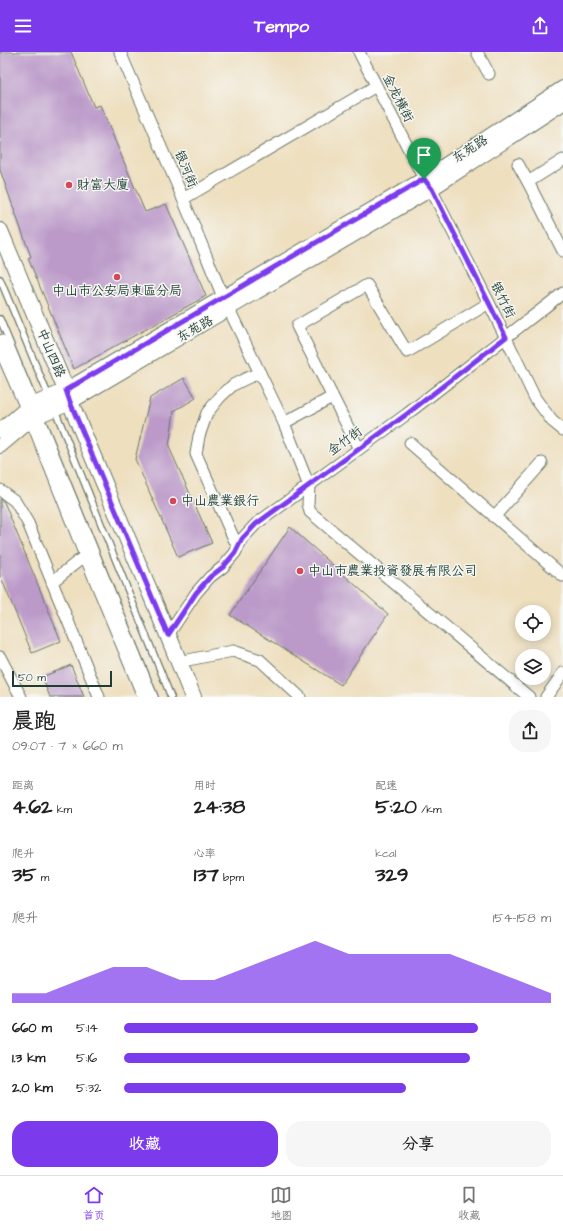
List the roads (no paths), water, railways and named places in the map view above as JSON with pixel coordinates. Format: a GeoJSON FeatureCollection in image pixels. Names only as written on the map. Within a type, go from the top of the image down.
{"type":"FeatureCollection","features":[{"type":"Feature","properties":{"kind":"main road","name":"中山四路"},"geometry":{"type":"LineString","coordinates":[[0,231],[193,697]]}},
{"type":"Feature","properties":{"kind":"main road"},"geometry":{"type":"LineString","coordinates":[[0,343],[34,411],[87,554],[146,697]]}},
{"type":"Feature","properties":{"kind":"street","name":"银河街"},"geometry":{"type":"LineString","coordinates":[[120,52],[226,303],[284,423],[308,486],[308,504],[310,512],[529,697]]}},
{"type":"Feature","properties":{"kind":"street"},"geometry":{"type":"LineString","coordinates":[[477,52],[489,74]]}},
{"type":"Feature","properties":{"kind":"street","name":"金龙横街"},"geometry":{"type":"LineString","coordinates":[[362,53],[376,86],[428,184]]}},
{"type":"Feature","properties":{"kind":"street"},"geometry":{"type":"LineString","coordinates":[[183,199],[376,86]]}},
{"type":"Feature","properties":{"kind":"street","name":"东苑路"},"geometry":{"type":"LineString","coordinates":[[428,184],[563,88]]}},
{"type":"Feature","properties":{"kind":"street","name":"东苑路"},"geometry":{"type":"LineString","coordinates":[[34,411],[68,396],[563,103]]}},
{"type":"Feature","properties":{"kind":"street"},"geometry":{"type":"LineString","coordinates":[[528,182],[563,160]]}},
{"type":"Feature","properties":{"kind":"street"},"geometry":{"type":"LineString","coordinates":[[518,164],[562,245]]}},
{"type":"Feature","properties":{"kind":"street","name":"银竹街"},"geometry":{"type":"LineString","coordinates":[[428,184],[489,303],[535,398],[552,421],[563,430]]}},
{"type":"Feature","properties":{"kind":"street"},"geometry":{"type":"LineString","coordinates":[[359,449],[297,326],[367,285],[407,352],[489,303]]}},
{"type":"Feature","properties":{"kind":"street","name":"金竹街"},"geometry":{"type":"LineString","coordinates":[[168,635],[196,593],[210,577],[223,567],[235,553],[242,539],[256,524],[407,414],[563,293]]}},
{"type":"Feature","properties":{"kind":"street"},"geometry":{"type":"LineString","coordinates":[[238,548],[196,454],[199,436],[208,413],[220,396],[233,385],[260,373]]}},
{"type":"Feature","properties":{"kind":"street"},"geometry":{"type":"LineString","coordinates":[[284,423],[332,397]]}},
{"type":"Feature","properties":{"kind":"street"},"geometry":{"type":"LineString","coordinates":[[0,431],[34,411]]}},
{"type":"Feature","properties":{"kind":"street"},"geometry":{"type":"LineString","coordinates":[[0,446],[34,411]]}},
{"type":"Feature","properties":{"kind":"street"},"geometry":{"type":"LineString","coordinates":[[410,443],[563,576]]}},
{"type":"Feature","properties":{"kind":"street"},"geometry":{"type":"LineString","coordinates":[[494,517],[542,463]]}},
{"type":"Feature","properties":{"kind":"street"},"geometry":{"type":"LineString","coordinates":[[0,490],[15,501],[28,524],[99,697]]}},
{"type":"Feature","properties":{"kind":"street"},"geometry":{"type":"LineString","coordinates":[[52,582],[87,554]]}},
{"type":"Feature","properties":{"kind":"street"},"geometry":{"type":"LineString","coordinates":[[178,662],[233,651],[260,660],[300,697]]}},
{"type":"Feature","properties":{"kind":"street"},"geometry":{"type":"LineString","coordinates":[[0,657],[21,697]]}},
{"type":"Feature","properties":{"kind":"street"},"geometry":{"type":"LineString","coordinates":[[546,697],[563,672]]}},
{"type":"Feature","properties":{"kind":"lane"},"geometry":{"type":"LineString","coordinates":[[0,279],[171,697]]}},
{"type":"Feature","properties":{"kind":"lane"},"geometry":{"type":"LineString","coordinates":[[0,319],[34,411],[155,697]]}},
{"type":"Feature","properties":{"kind":"place","name":"財富大廈"},"geometry":{"type":"Point","coordinates":[69,185]}},
{"type":"Feature","properties":{"kind":"place","name":"中山市公安局東區分局"},"geometry":{"type":"Point","coordinates":[117,277]}},
{"type":"Feature","properties":{"kind":"place","name":"中山農業銀行"},"geometry":{"type":"Point","coordinates":[173,501]}},
{"type":"Feature","properties":{"kind":"place","name":"中山市農業投資發展有限公司"},"geometry":{"type":"Point","coordinates":[300,571]}}]}
